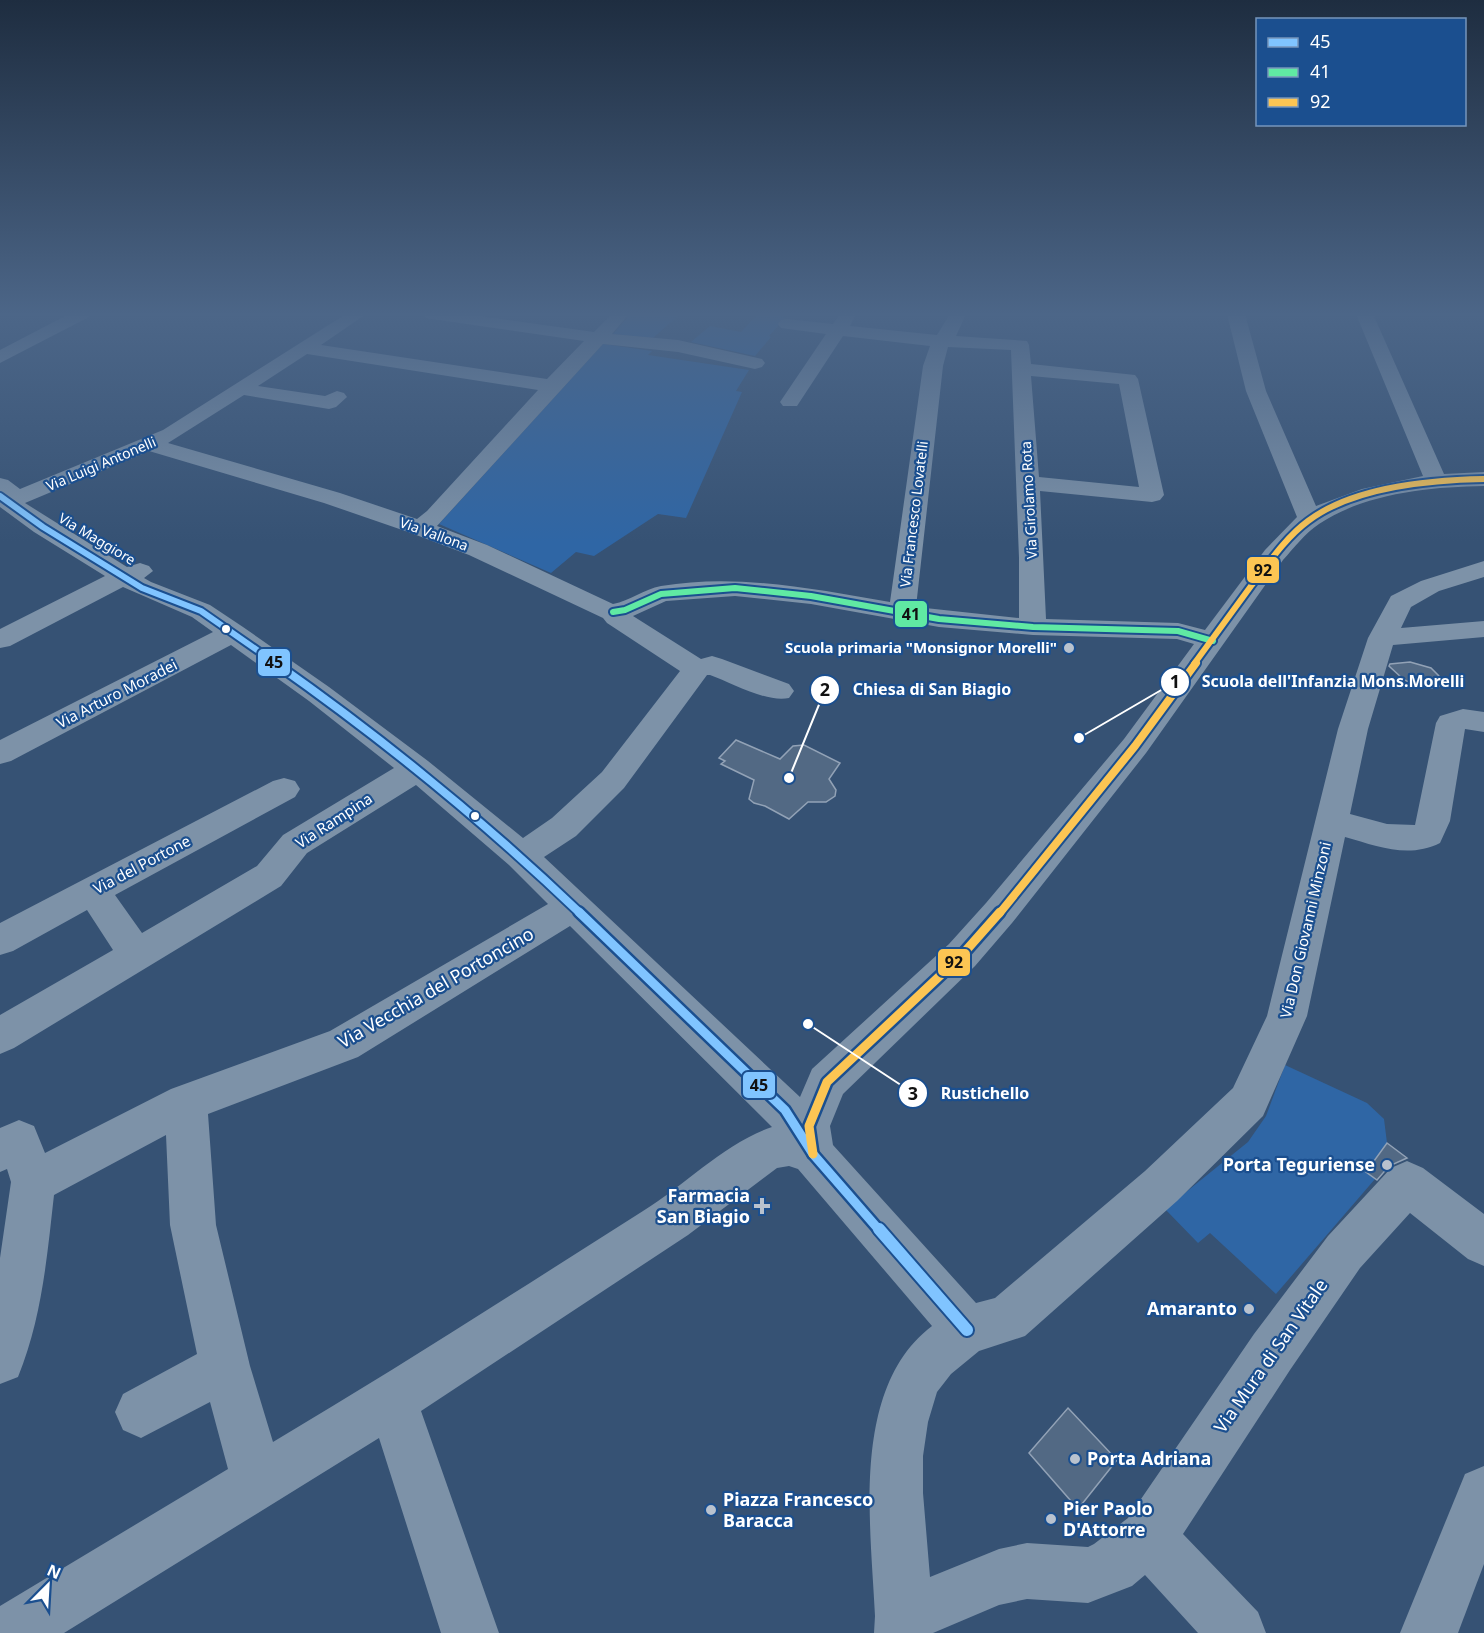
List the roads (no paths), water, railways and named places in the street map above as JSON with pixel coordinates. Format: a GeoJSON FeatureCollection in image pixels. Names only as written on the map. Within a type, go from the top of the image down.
{"type":"FeatureCollection","features":[{"type":"Feature","properties":{"kind":"street","name":"Via Luigi Antonelli"},"geometry":{"type":"LineString","coordinates":[[0,527],[31,506],[150,444],[239,390]]}},
{"type":"Feature","properties":{"kind":"street"},"geometry":{"type":"LineString","coordinates":[[248,390],[328,403],[337,397]]}},
{"type":"Feature","properties":{"kind":"street"},"geometry":{"type":"LineString","coordinates":[[420,528],[435,516],[548,390]]}},
{"type":"Feature","properties":{"kind":"street"},"geometry":{"type":"LineString","coordinates":[[790,402],[798,390]]}},
{"type":"Feature","properties":{"kind":"street","name":"Via Francesco Lovatelli"},"geometry":{"type":"LineString","coordinates":[[902,613],[930,390]]}},
{"type":"Feature","properties":{"kind":"street","name":"Via Girolamo Rota"},"geometry":{"type":"LineString","coordinates":[[1023,390],[1032,558],[1033,627]]}},
{"type":"Feature","properties":{"kind":"street"},"geometry":{"type":"LineString","coordinates":[[1027,483],[1152,495],[1130,390]]}},
{"type":"Feature","properties":{"kind":"street"},"geometry":{"type":"LineString","coordinates":[[1256,390],[1310,519]]}},
{"type":"Feature","properties":{"kind":"street"},"geometry":{"type":"LineString","coordinates":[[1397,390],[1436,481]]}},
{"type":"Feature","properties":{"kind":"street","name":"Via Vallona"},"geometry":{"type":"LineString","coordinates":[[150,444],[332,498],[478,550],[613,612],[616,617],[697,669]]}},
{"type":"Feature","properties":{"kind":"street","name":"Via Maggiore"},"geometry":{"type":"LineString","coordinates":[[0,478],[31,506],[136,574],[142,588],[190,605],[319,694],[453,797],[521,856],[785,1110],[813,1154],[967,1330]]}},
{"type":"Feature","properties":{"kind":"street"},"geometry":{"type":"LineString","coordinates":[[813,1154],[809,1126],[826,1082],[962,955],[991,922],[1135,746],[1274,555],[1310,519],[1338,505],[1376,493],[1436,481],[1484,479]]}},
{"type":"Feature","properties":{"kind":"street"},"geometry":{"type":"LineString","coordinates":[[0,485],[31,506]]}},
{"type":"Feature","properties":{"kind":"street","name":"Via Maggiore"},"geometry":{"type":"LineString","coordinates":[[0,496],[31,506]]}},
{"type":"Feature","properties":{"kind":"street","name":"Via Don Giovanni Minzoni"},"geometry":{"type":"LineString","coordinates":[[967,1330],[1008,1319],[1161,1186],[1248,1102],[1287,1016],[1356,718],[1382,638],[1401,602],[1430,586],[1484,569]]}},
{"type":"Feature","properties":{"kind":"street"},"geometry":{"type":"LineString","coordinates":[[0,640],[136,574]]}},
{"type":"Feature","properties":{"kind":"street"},"geometry":{"type":"LineString","coordinates":[[613,612],[625,610],[661,594],[735,588],[811,596],[939,619],[1033,627],[1179,631],[1213,641]]}},
{"type":"Feature","properties":{"kind":"street"},"geometry":{"type":"LineString","coordinates":[[1382,638],[1484,629]]}},
{"type":"Feature","properties":{"kind":"street","name":"Via Arturo Moradei"},"geometry":{"type":"LineString","coordinates":[[0,753],[233,633]]}},
{"type":"Feature","properties":{"kind":"street"},"geometry":{"type":"LineString","coordinates":[[521,856],[564,827],[613,780],[697,669],[712,665],[779,691]]}},
{"type":"Feature","properties":{"kind":"street"},"geometry":{"type":"LineString","coordinates":[[1331,826],[1345,825],[1387,837],[1422,837],[1428,834],[1433,822],[1451,723],[1458,719],[1484,722]]}},
{"type":"Feature","properties":{"kind":"street","name":"Via Rampina"},"geometry":{"type":"LineString","coordinates":[[0,1036],[269,876],[295,844],[417,770]]}},
{"type":"Feature","properties":{"kind":"street","name":"Via del Portone"},"geometry":{"type":"LineString","coordinates":[[0,940],[284,789]]}},
{"type":"Feature","properties":{"kind":"street"},"geometry":{"type":"LineString","coordinates":[[93,891],[136,955]]}},
{"type":"Feature","properties":{"kind":"street","name":"Via Vecchia del Portoncino"},"geometry":{"type":"LineString","coordinates":[[16,1166],[344,1044],[574,906]]}},
{"type":"Feature","properties":{"kind":"street"},"geometry":{"type":"LineString","coordinates":[[752,1076],[774,1086],[809,1087],[826,1082]]}},
{"type":"Feature","properties":{"kind":"street"},"geometry":{"type":"LineString","coordinates":[[752,1076],[771,1110],[773,1133],[764,1151]]}},
{"type":"Feature","properties":{"kind":"street"},"geometry":{"type":"LineString","coordinates":[[186,1103],[193,1226],[225,1366],[258,1481]]}},
{"type":"Feature","properties":{"kind":"street"},"geometry":{"type":"LineString","coordinates":[[10,1633],[392,1400],[672,1219],[764,1151],[780,1145],[796,1145],[813,1154]]}},
{"type":"Feature","properties":{"kind":"street"},"geometry":{"type":"LineString","coordinates":[[0,1359],[19,1292],[16,1166]]}},
{"type":"Feature","properties":{"kind":"street","name":"Via Mura di San Vitale"},"geometry":{"type":"LineString","coordinates":[[904,1624],[999,1577],[1027,1571],[1088,1575],[1112,1566],[1148,1538],[1272,1353],[1344,1252],[1362,1236],[1407,1183],[1484,1243]]}},
{"type":"Feature","properties":{"kind":"street"},"geometry":{"type":"LineString","coordinates":[[904,1624],[896,1493],[897,1456],[902,1422],[916,1379],[933,1356],[967,1330]]}},
{"type":"Feature","properties":{"kind":"street"},"geometry":{"type":"LineString","coordinates":[[141,1412],[225,1366]]}},
{"type":"Feature","properties":{"kind":"street"},"geometry":{"type":"LineString","coordinates":[[392,1400],[470,1633]]}},
{"type":"Feature","properties":{"kind":"street"},"geometry":{"type":"LineString","coordinates":[[1429,1633],[1484,1493]]}},
{"type":"Feature","properties":{"kind":"street"},"geometry":{"type":"LineString","coordinates":[[1148,1538],[1237,1633]]}},
{"type":"Feature","properties":{"kind":"place","name":"Scuola primaria \"Monsignor Morelli\""},"geometry":{"type":"Point","coordinates":[1069,648]}},
{"type":"Feature","properties":{"kind":"place","name":"Scuola dell'Infanzia Mons.Morelli"},"geometry":{"type":"Point","coordinates":[1079,738]}},
{"type":"Feature","properties":{"kind":"place","name":"Chiesa di San Biagio"},"geometry":{"type":"Point","coordinates":[789,778]}},
{"type":"Feature","properties":{"kind":"place","name":"Rustichello"},"geometry":{"type":"Point","coordinates":[808,1024]}},
{"type":"Feature","properties":{"kind":"place","name":"Porta Teguriense"},"geometry":{"type":"Point","coordinates":[1387,1165]}},
{"type":"Feature","properties":{"kind":"place","name":"Farmacia San Biagio"},"geometry":{"type":"Point","coordinates":[762,1206]}},
{"type":"Feature","properties":{"kind":"place","name":"Amaranto"},"geometry":{"type":"Point","coordinates":[1249,1309]}},
{"type":"Feature","properties":{"kind":"place","name":"Porta Adriana"},"geometry":{"type":"Point","coordinates":[1075,1459]}},
{"type":"Feature","properties":{"kind":"place","name":"Piazza Francesco Baracca"},"geometry":{"type":"Point","coordinates":[711,1510]}},
{"type":"Feature","properties":{"kind":"place","name":"Pier Paolo D'Attorre"},"geometry":{"type":"Point","coordinates":[1051,1519]}}]}
